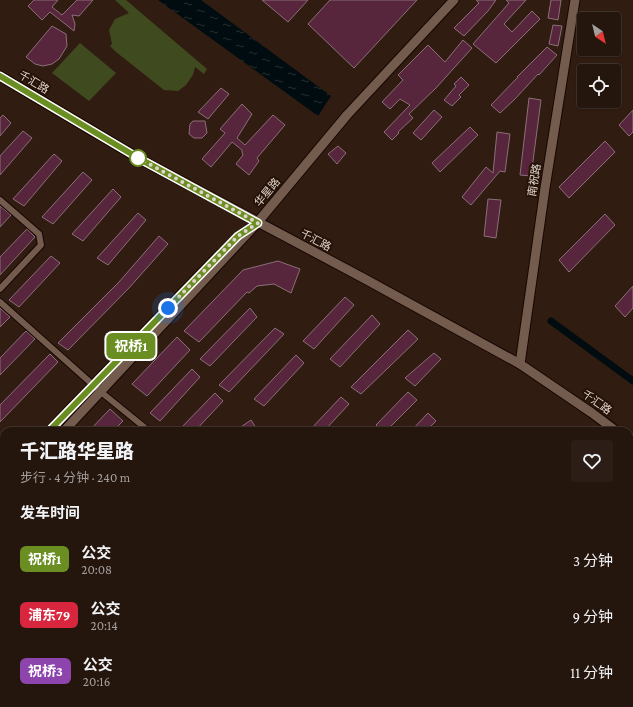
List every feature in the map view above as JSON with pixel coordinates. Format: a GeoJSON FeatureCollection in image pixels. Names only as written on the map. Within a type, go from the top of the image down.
{"type":"FeatureCollection","features":[{"type":"Feature","properties":{"kind":"street","name":"华星路"},"geometry":{"type":"LineString","coordinates":[[68,427],[258,223],[347,115],[454,0]]}},
{"type":"Feature","properties":{"kind":"street","name":"南祝路"},"geometry":{"type":"LineString","coordinates":[[520,364],[545,188],[575,0]]}},
{"type":"Feature","properties":{"kind":"street","name":"千汇路"},"geometry":{"type":"LineString","coordinates":[[0,76],[140,159],[365,279],[520,364],[611,427]]}},
{"type":"Feature","properties":{"kind":"street"},"geometry":{"type":"LineString","coordinates":[[0,200],[39,234],[41,245],[0,289]]}},
{"type":"Feature","properties":{"kind":"street"},"geometry":{"type":"LineString","coordinates":[[53,427],[238,236],[258,223]]}},
{"type":"Feature","properties":{"kind":"street"},"geometry":{"type":"LineString","coordinates":[[0,302],[101,392],[144,427]]}},
{"type":"Feature","properties":{"kind":"green space"},"geometry":{"type":"Polygon","coordinates":[[[115,0],[126,0],[207,69],[204,74],[195,67],[193,75],[186,85],[178,91],[164,90],[116,52],[110,46],[112,44],[109,30],[115,19],[129,13],[115,0]]]}},
{"type":"Feature","properties":{"kind":"green space"},"geometry":{"type":"Polygon","coordinates":[[[80,43],[116,73],[89,101],[52,73],[80,43]]]}},
{"type":"Feature","properties":{"kind":"water"},"geometry":{"type":"Polygon","coordinates":[[[158,0],[201,0],[331,96],[318,116],[158,0]]]}},
{"type":"Feature","properties":{"kind":"building"},"geometry":{"type":"Polygon","coordinates":[[[34,0],[58,0],[52,7],[62,15],[77,0],[93,0],[79,16],[72,15],[75,24],[74,31],[50,12],[42,20],[28,6],[34,0]]]}},
{"type":"Feature","properties":{"kind":"building"},"geometry":{"type":"Polygon","coordinates":[[[262,0],[308,0],[288,22],[262,0]]]}},
{"type":"Feature","properties":{"kind":"building"},"geometry":{"type":"Polygon","coordinates":[[[330,0],[417,0],[354,68],[308,24],[330,0]]]}},
{"type":"Feature","properties":{"kind":"building"},"geometry":{"type":"Polygon","coordinates":[[[476,0],[496,0],[488,11],[464,36],[454,28],[479,3],[476,0]]]}},
{"type":"Feature","properties":{"kind":"building"},"geometry":{"type":"Polygon","coordinates":[[[506,0],[526,0],[504,24],[512,32],[532,11],[540,19],[496,63],[473,44],[509,3],[506,0]]]}},
{"type":"Feature","properties":{"kind":"building"},"geometry":{"type":"Polygon","coordinates":[[[551,0],[561,0],[558,20],[548,18],[551,0]]]}},
{"type":"Feature","properties":{"kind":"building"},"geometry":{"type":"Polygon","coordinates":[[[553,25],[562,26],[558,46],[549,44],[553,25]]]}},
{"type":"Feature","properties":{"kind":"building"},"geometry":{"type":"Polygon","coordinates":[[[52,26],[66,34],[67,46],[59,59],[52,64],[43,66],[35,64],[26,57],[52,26]]]}},
{"type":"Feature","properties":{"kind":"building"},"geometry":{"type":"Polygon","coordinates":[[[463,40],[472,48],[436,88],[409,114],[413,118],[392,140],[384,132],[410,105],[400,99],[390,109],[382,102],[403,80],[398,75],[428,45],[445,62],[463,40]]]}},
{"type":"Feature","properties":{"kind":"building"},"geometry":{"type":"Polygon","coordinates":[[[547,47],[557,55],[500,113],[491,105],[547,47]]]}},
{"type":"Feature","properties":{"kind":"building"},"geometry":{"type":"Polygon","coordinates":[[[461,77],[469,85],[459,95],[461,97],[452,106],[444,100],[456,86],[454,84],[461,77]]]}},
{"type":"Feature","properties":{"kind":"building"},"geometry":{"type":"Polygon","coordinates":[[[221,88],[229,94],[208,119],[198,112],[221,88]]]}},
{"type":"Feature","properties":{"kind":"building"},"geometry":{"type":"Polygon","coordinates":[[[529,98],[541,100],[531,176],[520,175],[529,98]]]}},
{"type":"Feature","properties":{"kind":"building"},"geometry":{"type":"Polygon","coordinates":[[[242,104],[252,114],[237,138],[245,145],[273,115],[285,125],[257,158],[259,161],[249,175],[236,164],[243,155],[242,150],[232,142],[211,167],[202,159],[225,133],[220,129],[242,104]]]}},
{"type":"Feature","properties":{"kind":"building"},"geometry":{"type":"Polygon","coordinates":[[[434,110],[442,117],[421,140],[413,133],[434,110]]]}},
{"type":"Feature","properties":{"kind":"building"},"geometry":{"type":"Polygon","coordinates":[[[633,110],[633,132],[629,136],[619,125],[633,110]]]}},
{"type":"Feature","properties":{"kind":"building"},"geometry":{"type":"Polygon","coordinates":[[[3,115],[11,123],[0,136],[0,118],[3,115]]]}},
{"type":"Feature","properties":{"kind":"building"},"geometry":{"type":"Polygon","coordinates":[[[193,121],[205,121],[207,133],[202,138],[194,138],[189,134],[190,124],[193,121]]]}},
{"type":"Feature","properties":{"kind":"building"},"geometry":{"type":"Polygon","coordinates":[[[470,127],[478,135],[440,172],[432,163],[470,127]]]}},
{"type":"Feature","properties":{"kind":"building"},"geometry":{"type":"Polygon","coordinates":[[[23,131],[32,138],[0,175],[0,156],[23,131]]]}},
{"type":"Feature","properties":{"kind":"building"},"geometry":{"type":"Polygon","coordinates":[[[497,132],[510,134],[505,172],[500,171],[471,205],[462,197],[486,167],[493,173],[497,132]]]}},
{"type":"Feature","properties":{"kind":"building"},"geometry":{"type":"Polygon","coordinates":[[[605,141],[615,152],[569,198],[559,187],[605,141]]]}},
{"type":"Feature","properties":{"kind":"building"},"geometry":{"type":"Polygon","coordinates":[[[338,146],[346,153],[337,164],[328,154],[338,146]]]}},
{"type":"Feature","properties":{"kind":"building"},"geometry":{"type":"Polygon","coordinates":[[[54,154],[62,161],[24,206],[13,199],[54,154]]]}},
{"type":"Feature","properties":{"kind":"building"},"geometry":{"type":"Polygon","coordinates":[[[83,172],[92,180],[53,224],[42,217],[83,172]]]}},
{"type":"Feature","properties":{"kind":"building"},"geometry":{"type":"Polygon","coordinates":[[[113,189],[121,197],[83,241],[72,234],[113,189]]]}},
{"type":"Feature","properties":{"kind":"building"},"geometry":{"type":"Polygon","coordinates":[[[488,199],[501,200],[496,238],[484,236],[488,199]]]}},
{"type":"Feature","properties":{"kind":"building"},"geometry":{"type":"Polygon","coordinates":[[[0,206],[11,215],[0,227],[0,206]]]}},
{"type":"Feature","properties":{"kind":"building"},"geometry":{"type":"Polygon","coordinates":[[[138,213],[146,220],[108,265],[97,258],[138,213]]]}},
{"type":"Feature","properties":{"kind":"building"},"geometry":{"type":"Polygon","coordinates":[[[605,214],[615,225],[569,272],[559,260],[605,214]]]}},
{"type":"Feature","properties":{"kind":"building"},"geometry":{"type":"Polygon","coordinates":[[[27,229],[35,237],[0,275],[0,257],[27,229]]]}},
{"type":"Feature","properties":{"kind":"building"},"geometry":{"type":"Polygon","coordinates":[[[159,236],[168,244],[129,288],[68,350],[58,343],[119,282],[159,236]]]}},
{"type":"Feature","properties":{"kind":"building"},"geometry":{"type":"Polygon","coordinates":[[[51,256],[60,263],[19,307],[9,300],[51,256]]]}},
{"type":"Feature","properties":{"kind":"building"},"geometry":{"type":"Polygon","coordinates":[[[278,261],[300,269],[291,293],[274,284],[257,286],[249,293],[247,292],[199,342],[184,331],[243,270],[278,261]]]}},
{"type":"Feature","properties":{"kind":"building"},"geometry":{"type":"Polygon","coordinates":[[[633,286],[633,308],[625,317],[615,306],[633,286]]]}},
{"type":"Feature","properties":{"kind":"building"},"geometry":{"type":"Polygon","coordinates":[[[345,297],[354,305],[314,349],[303,341],[345,297]]]}},
{"type":"Feature","properties":{"kind":"building"},"geometry":{"type":"Polygon","coordinates":[[[0,308],[10,317],[0,327],[0,308]]]}},
{"type":"Feature","properties":{"kind":"building"},"geometry":{"type":"Polygon","coordinates":[[[250,308],[257,317],[210,366],[200,359],[250,308]]]}},
{"type":"Feature","properties":{"kind":"building"},"geometry":{"type":"Polygon","coordinates":[[[372,315],[380,324],[340,367],[330,359],[372,315]]]}},
{"type":"Feature","properties":{"kind":"building"},"geometry":{"type":"Polygon","coordinates":[[[275,328],[284,334],[229,392],[219,385],[275,328]]]}},
{"type":"Feature","properties":{"kind":"building"},"geometry":{"type":"Polygon","coordinates":[[[408,330],[418,339],[361,394],[351,387],[408,330]]]}},
{"type":"Feature","properties":{"kind":"building"},"geometry":{"type":"Polygon","coordinates":[[[26,331],[35,339],[0,375],[0,358],[26,331]]]}},
{"type":"Feature","properties":{"kind":"building"},"geometry":{"type":"Polygon","coordinates":[[[177,337],[190,350],[147,396],[132,384],[177,337]]]}},
{"type":"Feature","properties":{"kind":"building"},"geometry":{"type":"Polygon","coordinates":[[[434,353],[441,359],[415,386],[405,378],[434,353]]]}},
{"type":"Feature","properties":{"kind":"building"},"geometry":{"type":"Polygon","coordinates":[[[50,354],[58,362],[0,422],[0,405],[50,354]]]}},
{"type":"Feature","properties":{"kind":"building"},"geometry":{"type":"Polygon","coordinates":[[[296,355],[304,363],[264,406],[254,399],[296,355]]]}},
{"type":"Feature","properties":{"kind":"building"},"geometry":{"type":"Polygon","coordinates":[[[192,369],[200,377],[160,421],[150,413],[192,369]]]}},
{"type":"Feature","properties":{"kind":"building"},"geometry":{"type":"Polygon","coordinates":[[[408,392],[417,400],[390,427],[376,427],[376,425],[408,392]]]}},
{"type":"Feature","properties":{"kind":"building"},"geometry":{"type":"Polygon","coordinates":[[[215,393],[223,401],[199,427],[182,427],[215,393]]]}},
{"type":"Feature","properties":{"kind":"building"},"geometry":{"type":"Polygon","coordinates":[[[341,397],[349,404],[328,427],[313,427],[341,397]]]}},
{"type":"Feature","properties":{"kind":"building"},"geometry":{"type":"Polygon","coordinates":[[[110,409],[123,421],[117,427],[93,427],[110,409]]]}},
{"type":"Feature","properties":{"kind":"building"},"geometry":{"type":"Polygon","coordinates":[[[428,413],[436,421],[430,427],[415,427],[428,413]]]}},
{"type":"Feature","properties":{"kind":"building"},"geometry":{"type":"Polygon","coordinates":[[[251,420],[255,427],[241,427],[251,420]]]}},
{"type":"Feature","properties":{"kind":"waterway"},"geometry":{"type":"LineString","coordinates":[[551,321],[633,381]]}},
{"type":"Feature","properties":{"kind":"bus line","name":"祝桥1"},"geometry":{"type":"LineString","coordinates":[[0,76],[140,159],[258,223],[238,236],[53,427]]}},
{"type":"Feature","properties":{"kind":"route"},"geometry":{"type":"LineString","coordinates":[[138,158],[258,223],[238,236],[168,308]]}}]}
